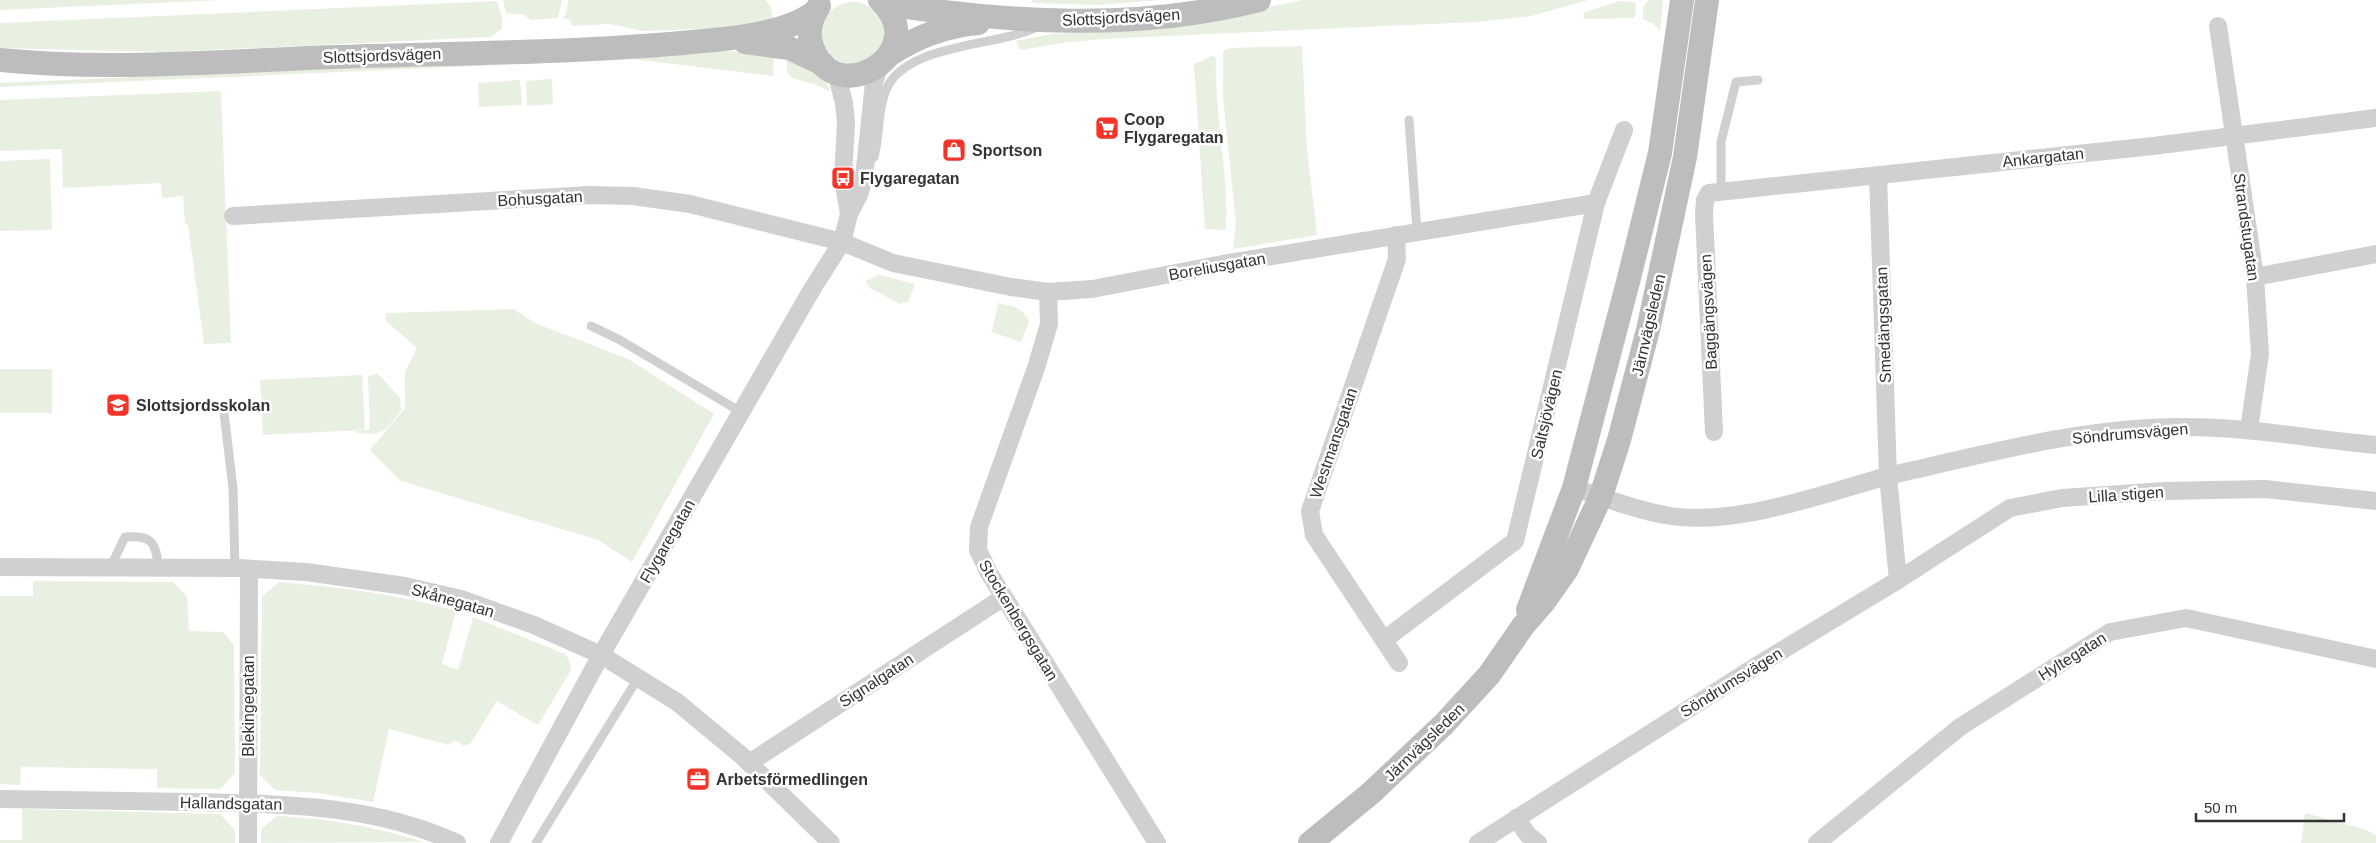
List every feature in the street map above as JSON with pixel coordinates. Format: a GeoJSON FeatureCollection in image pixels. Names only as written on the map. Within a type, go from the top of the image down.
{"type":"FeatureCollection","features":[{"type":"Feature","properties":{"kind":"main road","name":"Slottsjordsvägen"},"geometry":{"type":"LineString","coordinates":[[882,2],[1012,20],[1096,22],[1163,18],[1232,7],[1260,0]]}},
{"type":"Feature","properties":{"kind":"main road","name":"Slottsjordsvägen"},"geometry":{"type":"LineString","coordinates":[[882,2],[891,13],[896,29],[895,40],[884,61]]}},
{"type":"Feature","properties":{"kind":"main road","name":"Järnvägsleden"},"geometry":{"type":"LineString","coordinates":[[1522,626],[1574,488],[1660,153],[1682,2]]}},
{"type":"Feature","properties":{"kind":"main road","name":"Järnvägsleden"},"geometry":{"type":"LineString","coordinates":[[1310,843],[1371,793],[1444,724],[1489,676],[1522,626],[1543,602],[1567,569],[1601,496],[1619,440],[1645,339],[1685,157],[1708,3]]}},
{"type":"Feature","properties":{"kind":"main road","name":"Slottsjordsvägen"},"geometry":{"type":"LineString","coordinates":[[821,5],[811,24],[810,38],[814,52],[829,68]]}},
{"type":"Feature","properties":{"kind":"main road","name":"Slottsjordsvägen"},"geometry":{"type":"LineString","coordinates":[[715,40],[787,26],[807,19],[821,5]]}},
{"type":"Feature","properties":{"kind":"main road","name":"Slottsjordsvägen"},"geometry":{"type":"LineString","coordinates":[[0,70],[49,65],[132,64],[595,48],[715,40],[754,42],[789,48],[829,68],[858,75],[884,61],[909,42],[935,31],[968,24],[1012,20]]}},
{"type":"Feature","properties":{"kind":"main road","name":"Slottsjordsvägen"},"geometry":{"type":"LineString","coordinates":[[0,60],[49,65]]}},
{"type":"Feature","properties":{"kind":"street","name":"Strandstugatan"},"geometry":{"type":"LineString","coordinates":[[2218,26],[2255,277],[2260,354],[2249,429]]}},
{"type":"Feature","properties":{"kind":"street","name":"Flygaregatan"},"geometry":{"type":"LineString","coordinates":[[500,843],[601,655],[740,412],[842,242],[849,214],[859,195],[864,178],[872,97],[884,61]]}},
{"type":"Feature","properties":{"kind":"street","name":"Flygaregatan"},"geometry":{"type":"LineString","coordinates":[[829,68],[844,102],[846,123],[843,178],[849,214]]}},
{"type":"Feature","properties":{"kind":"street","name":"Ankargatan"},"geometry":{"type":"LineString","coordinates":[[1715,192],[2153,146],[2376,118]]}},
{"type":"Feature","properties":{"kind":"street","name":"Saltsjövägen"},"geometry":{"type":"LineString","coordinates":[[1384,640],[1515,541],[1596,203],[1624,130]]}},
{"type":"Feature","properties":{"kind":"street","name":"Smedängsgatan"},"geometry":{"type":"LineString","coordinates":[[1878,175],[1888,476]]}},
{"type":"Feature","properties":{"kind":"street","name":"Baggängsvägen"},"geometry":{"type":"LineString","coordinates":[[1714,432],[1704,214],[1705,200],[1715,192]]}},
{"type":"Feature","properties":{"kind":"street","name":"Bohusgatan"},"geometry":{"type":"LineString","coordinates":[[233,216],[588,195],[633,196],[690,204],[842,242]]}},
{"type":"Feature","properties":{"kind":"street","name":"Boreliusgatan"},"geometry":{"type":"LineString","coordinates":[[842,242],[893,263],[1011,287],[1048,292],[1092,289],[1417,231],[1596,203]]}},
{"type":"Feature","properties":{"kind":"street","name":"Westmansgatan"},"geometry":{"type":"LineString","coordinates":[[1396,235],[1397,259],[1310,511],[1314,535],[1398,663]]}},
{"type":"Feature","properties":{"kind":"street"},"geometry":{"type":"LineString","coordinates":[[2255,277],[2376,254]]}},
{"type":"Feature","properties":{"kind":"street","name":"Stockenbergsgatan"},"geometry":{"type":"LineString","coordinates":[[1048,292],[1049,324],[1036,368],[979,527],[980,555],[1004,597],[1157,843]]}},
{"type":"Feature","properties":{"kind":"street","name":"Söndrumsvägen"},"geometry":{"type":"LineString","coordinates":[[1574,488],[1664,515],[1688,518],[1714,517],[1749,513],[1888,476],[2016,447],[2094,434],[2181,427],[2249,429],[2376,445]]}},
{"type":"Feature","properties":{"kind":"street"},"geometry":{"type":"LineString","coordinates":[[1888,476],[1898,580]]}},
{"type":"Feature","properties":{"kind":"street","name":"Lilla stigen"},"geometry":{"type":"LineString","coordinates":[[1898,580],[2010,508],[2062,498],[2164,491],[2265,489],[2376,501]]}},
{"type":"Feature","properties":{"kind":"street","name":"Skånegatan"},"geometry":{"type":"LineString","coordinates":[[0,567],[242,568],[306,572],[365,579],[461,599],[534,625],[601,655],[676,702],[749,763],[831,843]]}},
{"type":"Feature","properties":{"kind":"street","name":"Blekingegatan"},"geometry":{"type":"LineString","coordinates":[[242,568],[248,843]]}},
{"type":"Feature","properties":{"kind":"street","name":"Söndrumsvägen"},"geometry":{"type":"LineString","coordinates":[[1478,843],[1753,668],[1898,580]]}},
{"type":"Feature","properties":{"kind":"street","name":"Signalgatan"},"geometry":{"type":"LineString","coordinates":[[749,763],[1004,597]]}},
{"type":"Feature","properties":{"kind":"street","name":"Hyltegatan"},"geometry":{"type":"LineString","coordinates":[[1817,843],[1960,727],[2110,632],[2186,618],[2376,659]]}},
{"type":"Feature","properties":{"kind":"street","name":"Hallandsgatan"},"geometry":{"type":"LineString","coordinates":[[0,798],[318,806],[386,818],[438,834],[458,843]]}},
{"type":"Feature","properties":{"kind":"street"},"geometry":{"type":"LineString","coordinates":[[1516,818],[1528,835],[1538,843]]}},
{"type":"Feature","properties":{"kind":"lane"},"geometry":{"type":"LineString","coordinates":[[864,178],[875,156],[886,89],[906,67],[926,57],[1032,30],[1050,21]]}},
{"type":"Feature","properties":{"kind":"lane"},"geometry":{"type":"LineString","coordinates":[[1715,192],[1722,142],[1736,82],[1758,80]]}},
{"type":"Feature","properties":{"kind":"lane"},"geometry":{"type":"LineString","coordinates":[[1409,120],[1417,231]]}},
{"type":"Feature","properties":{"kind":"lane"},"geometry":{"type":"LineString","coordinates":[[591,326],[620,340],[740,412]]}},
{"type":"Feature","properties":{"kind":"lane"},"geometry":{"type":"LineString","coordinates":[[224,414],[242,568]]}},
{"type":"Feature","properties":{"kind":"lane"},"geometry":{"type":"LineString","coordinates":[[110,568],[125,537],[139,536],[150,540],[156,548],[159,568]]}},
{"type":"Feature","properties":{"kind":"lane"},"geometry":{"type":"LineString","coordinates":[[536,843],[638,678]]}},
{"type":"Feature","properties":{"kind":"green space"},"geometry":{"type":"Polygon","coordinates":[[[0,0],[221,0],[0,10],[0,0]]]}},
{"type":"Feature","properties":{"kind":"green space"},"geometry":{"type":"Polygon","coordinates":[[[503,0],[562,0],[558,18],[531,20],[524,15],[506,13],[503,0]]]}},
{"type":"Feature","properties":{"kind":"green space"},"geometry":{"type":"Polygon","coordinates":[[[569,0],[766,0],[771,7],[773,23],[722,28],[644,31],[609,24],[572,26],[570,19],[564,19],[569,0]]]}},
{"type":"Feature","properties":{"kind":"green space"},"geometry":{"type":"Polygon","coordinates":[[[1032,0],[1161,0],[1099,5],[1033,3],[1032,0]]]}},
{"type":"Feature","properties":{"kind":"green space"},"geometry":{"type":"Polygon","coordinates":[[[1303,0],[1588,0],[1531,16],[1475,22],[1103,39],[1020,50],[1016,41],[1052,34],[1163,29],[1303,0]]]}},
{"type":"Feature","properties":{"kind":"green space"},"geometry":{"type":"Polygon","coordinates":[[[1650,0],[1663,0],[1660,32],[1654,24],[1643,19],[1643,8],[1646,2],[1650,0]]]}},
{"type":"Feature","properties":{"kind":"green space"},"geometry":{"type":"Polygon","coordinates":[[[497,1],[502,16],[502,29],[491,37],[165,52],[0,48],[0,23],[497,1]]]}},
{"type":"Feature","properties":{"kind":"green space"},"geometry":{"type":"Polygon","coordinates":[[[1620,1],[1636,2],[1635,18],[1585,19],[1583,16],[1585,12],[1620,1]]]}},
{"type":"Feature","properties":{"kind":"green space"},"geometry":{"type":"Polygon","coordinates":[[[847,2],[859,2],[875,11],[882,21],[884,33],[882,45],[875,55],[859,64],[847,64],[836,59],[827,50],[822,39],[822,27],[827,16],[836,7],[847,2]]]}},
{"type":"Feature","properties":{"kind":"green space"},"geometry":{"type":"Polygon","coordinates":[[[1302,46],[1307,149],[1317,235],[1233,249],[1236,223],[1223,98],[1223,52],[1226,49],[1232,48],[1302,46]]]}},
{"type":"Feature","properties":{"kind":"green space"},"geometry":{"type":"Polygon","coordinates":[[[720,51],[774,53],[773,76],[633,59],[0,87],[0,83],[720,51]]]}},
{"type":"Feature","properties":{"kind":"green space"},"geometry":{"type":"Polygon","coordinates":[[[787,55],[823,75],[831,92],[815,84],[792,78],[787,72],[787,55]]]}},
{"type":"Feature","properties":{"kind":"green space"},"geometry":{"type":"Polygon","coordinates":[[[1212,56],[1216,57],[1226,230],[1205,229],[1194,64],[1212,56]]]}},
{"type":"Feature","properties":{"kind":"green space"},"geometry":{"type":"Polygon","coordinates":[[[552,79],[553,104],[527,106],[526,81],[552,79]]]}},
{"type":"Feature","properties":{"kind":"green space"},"geometry":{"type":"Polygon","coordinates":[[[520,80],[522,105],[479,107],[478,83],[520,80]]]}},
{"type":"Feature","properties":{"kind":"green space"},"geometry":{"type":"Polygon","coordinates":[[[221,91],[231,343],[204,344],[188,225],[185,224],[183,196],[162,198],[161,183],[63,188],[62,149],[0,151],[0,100],[221,91]]]}},
{"type":"Feature","properties":{"kind":"green space"},"geometry":{"type":"Polygon","coordinates":[[[50,159],[52,230],[0,231],[0,161],[50,159]]]}},
{"type":"Feature","properties":{"kind":"green space"},"geometry":{"type":"Polygon","coordinates":[[[879,275],[915,284],[908,302],[900,304],[870,288],[866,281],[879,275]]]}},
{"type":"Feature","properties":{"kind":"green space"},"geometry":{"type":"Polygon","coordinates":[[[998,303],[1017,308],[1029,322],[1021,342],[992,332],[998,303]]]}},
{"type":"Feature","properties":{"kind":"green space"},"geometry":{"type":"Polygon","coordinates":[[[514,309],[535,323],[628,359],[714,414],[632,562],[598,540],[401,481],[370,450],[405,408],[405,372],[417,348],[385,320],[386,313],[514,309]]]}},
{"type":"Feature","properties":{"kind":"green space"},"geometry":{"type":"Polygon","coordinates":[[[0,369],[52,369],[52,413],[0,413],[0,369]]]}},
{"type":"Feature","properties":{"kind":"green space"},"geometry":{"type":"Polygon","coordinates":[[[378,374],[400,398],[401,411],[382,431],[371,434],[354,432],[362,430],[263,435],[260,380],[362,375],[365,430],[370,429],[368,376],[378,374]]]}},
{"type":"Feature","properties":{"kind":"green space"},"geometry":{"type":"Polygon","coordinates":[[[33,581],[173,582],[187,597],[189,631],[223,632],[234,645],[235,773],[220,789],[157,788],[157,769],[21,767],[20,785],[0,784],[0,596],[33,596],[33,581]]]}},
{"type":"Feature","properties":{"kind":"green space"},"geometry":{"type":"Polygon","coordinates":[[[279,582],[368,592],[456,611],[442,664],[458,670],[473,617],[565,654],[569,660],[571,670],[538,725],[497,701],[471,743],[464,746],[454,740],[449,745],[389,729],[373,802],[318,793],[275,790],[260,775],[262,596],[279,582]]]}},
{"type":"Feature","properties":{"kind":"green space"},"geometry":{"type":"Polygon","coordinates":[[[22,809],[220,814],[235,830],[235,843],[0,843],[0,840],[22,840],[22,809]]]}},
{"type":"Feature","properties":{"kind":"green space"},"geometry":{"type":"Polygon","coordinates":[[[2305,813],[2367,830],[2376,836],[2376,843],[2301,843],[2305,813]]]}},
{"type":"Feature","properties":{"kind":"green space"},"geometry":{"type":"Polygon","coordinates":[[[277,816],[351,824],[424,842],[261,843],[261,829],[277,816]]]}},
{"type":"Feature","properties":{"kind":"place","name":"Coop Flygaregatan"},"geometry":{"type":"Point","coordinates":[1107,128]}},
{"type":"Feature","properties":{"kind":"place","name":"Sportson"},"geometry":{"type":"Point","coordinates":[954,150]}},
{"type":"Feature","properties":{"kind":"place","name":"Flygaregatan"},"geometry":{"type":"Point","coordinates":[843,178]}},
{"type":"Feature","properties":{"kind":"place","name":"Slottsjordsskolan"},"geometry":{"type":"Point","coordinates":[118,405]}},
{"type":"Feature","properties":{"kind":"place","name":"Arbetsförmedlingen"},"geometry":{"type":"Point","coordinates":[698,779]}}]}
